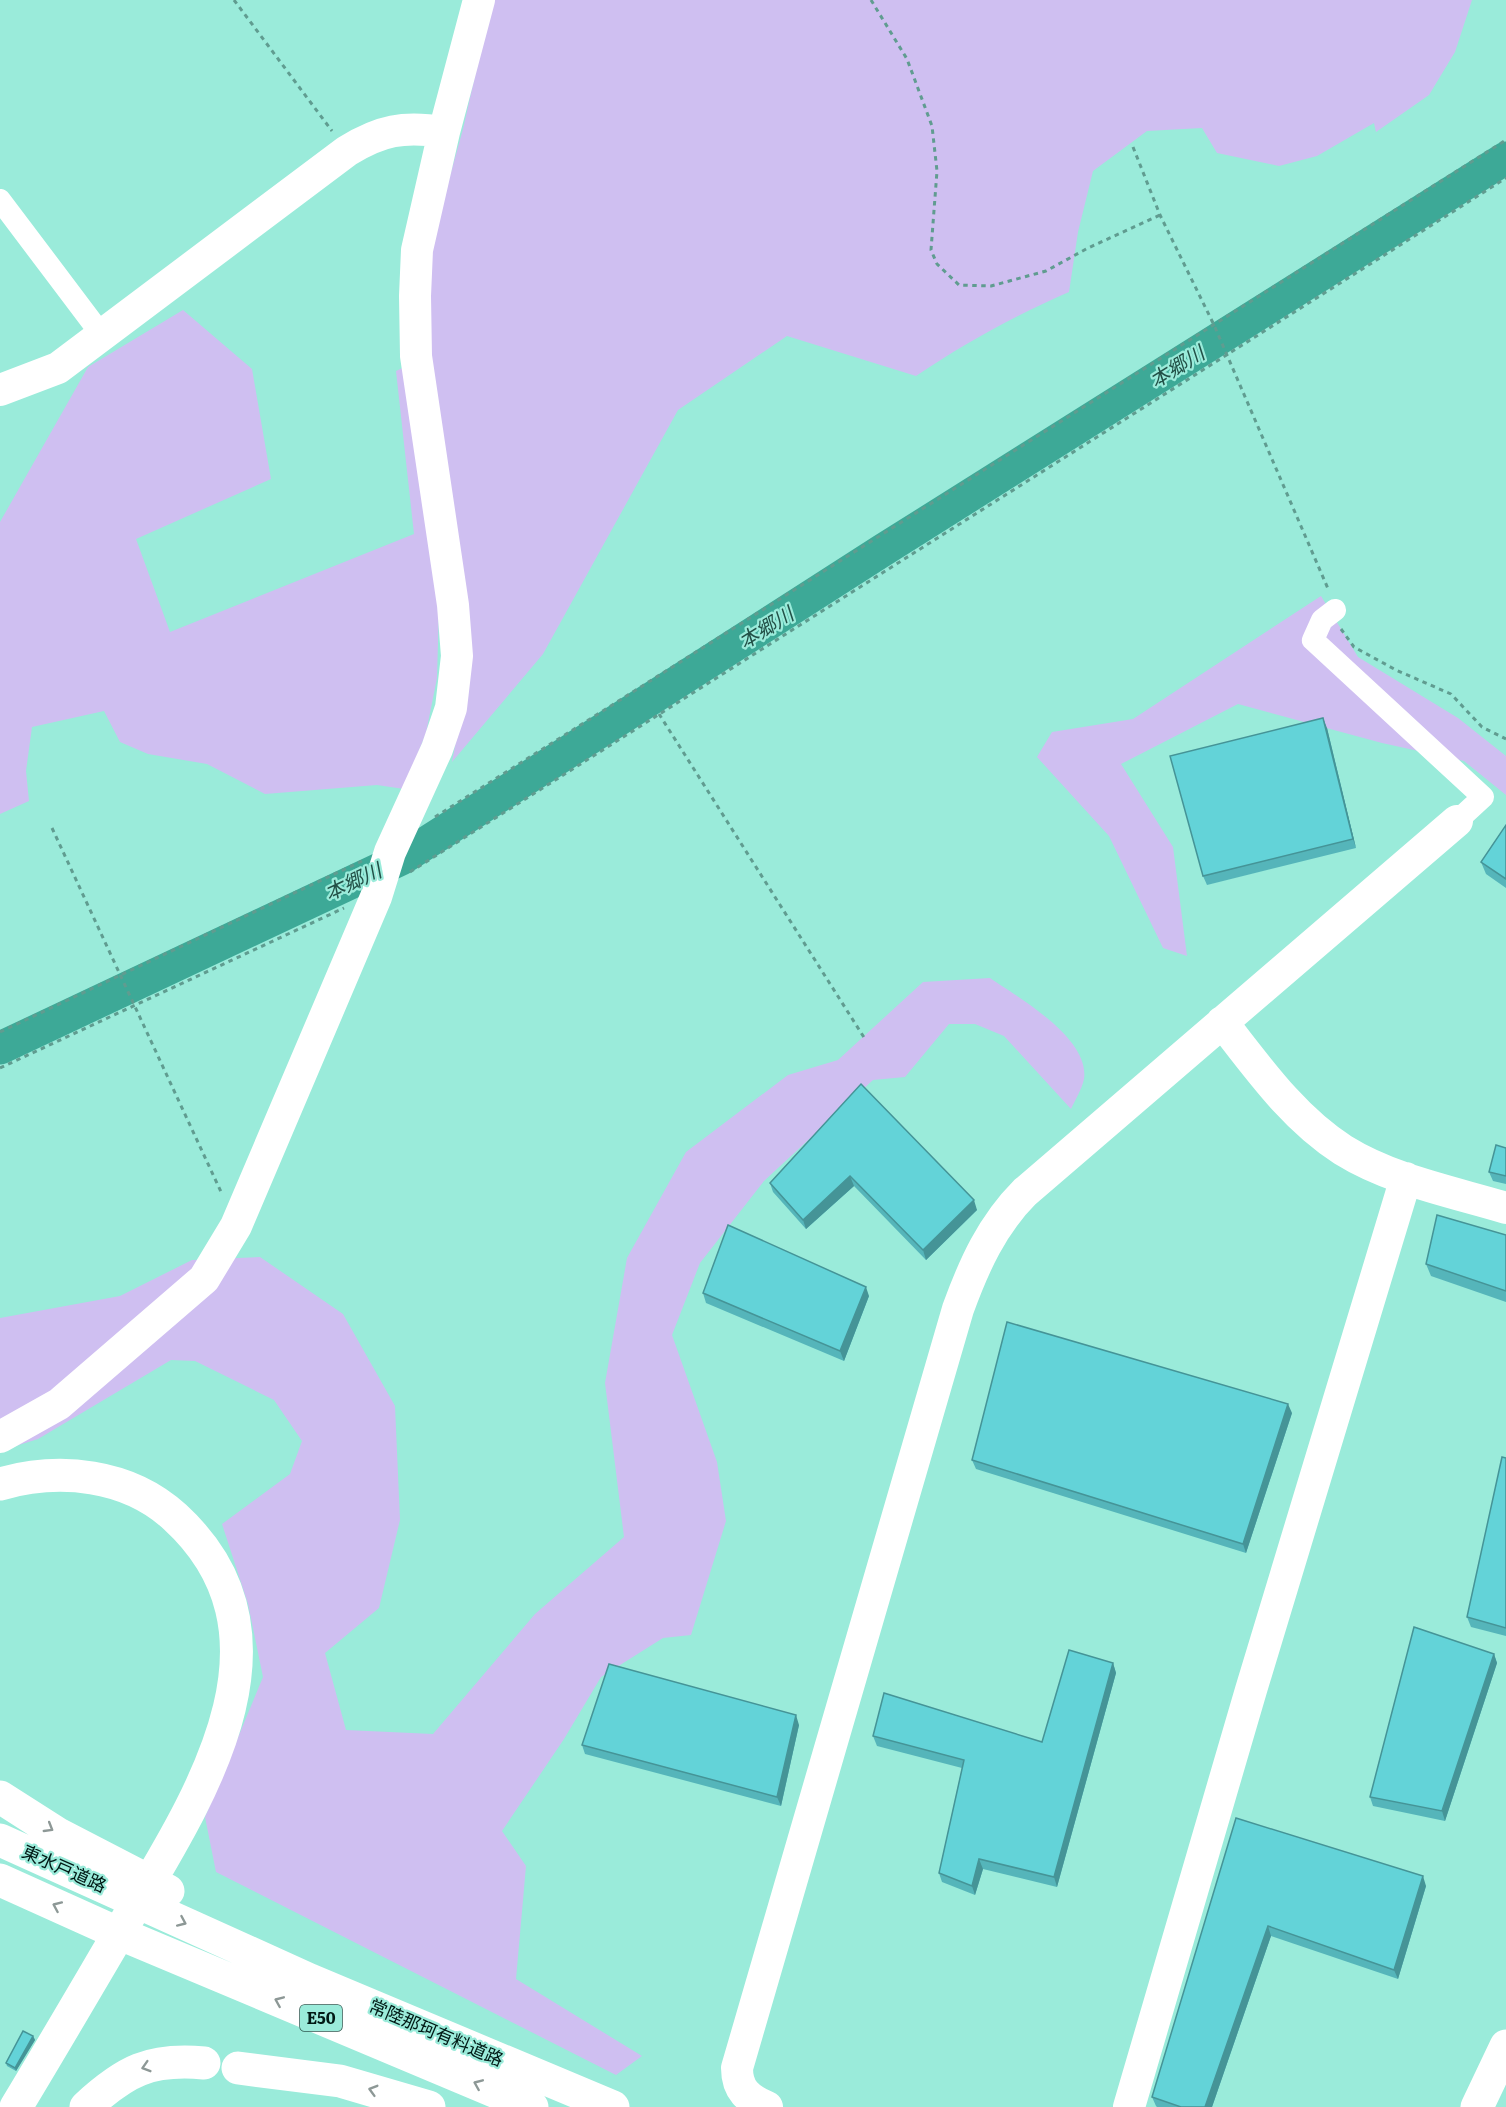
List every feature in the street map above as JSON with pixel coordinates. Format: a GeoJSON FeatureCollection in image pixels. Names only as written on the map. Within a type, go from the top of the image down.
{"type":"FeatureCollection","features":[{"type":"Feature","properties":{"kind":"main road"},"geometry":{"type":"LineString","coordinates":[[0,1484],[43,1474],[90,1476],[132,1491],[167,1510],[189,1530],[208,1553],[222,1580],[231,1608],[236,1638],[236,1671],[230,1707],[221,1741],[207,1778],[153,1858],[101,1945],[16,2107]]}},
{"type":"Feature","properties":{"kind":"main road"},"geometry":{"type":"LineString","coordinates":[[0,1505],[26,1497],[74,1492],[100,1496],[126,1506],[170,1536],[190,1558],[202,1582],[214,1610],[219,1640],[219,1670],[214,1704],[191,1768],[153,1858]]}},
{"type":"Feature","properties":{"kind":"main road"},"geometry":{"type":"LineString","coordinates":[[0,1797],[120,1868],[309,1959],[539,2093]]}},
{"type":"Feature","properties":{"kind":"main road","name":"東水戸道路"},"geometry":{"type":"LineString","coordinates":[[0,1840],[128,1898]]}},
{"type":"Feature","properties":{"kind":"main road","name":"東水戸道路"},"geometry":{"type":"LineString","coordinates":[[0,1880],[101,1945]]}},
{"type":"Feature","properties":{"kind":"main road","name":"常陸那珂有料道路"},"geometry":{"type":"LineString","coordinates":[[128,1898],[310,1980],[539,2093]]}},
{"type":"Feature","properties":{"kind":"main road"},"geometry":{"type":"LineString","coordinates":[[34,2039],[101,1945]]}},
{"type":"Feature","properties":{"kind":"main road","name":"常陸那珂有料道路"},"geometry":{"type":"LineString","coordinates":[[101,1945],[539,2093],[613,2107]]}},
{"type":"Feature","properties":{"kind":"main road"},"geometry":{"type":"LineString","coordinates":[[1477,2107],[1506,2046]]}},
{"type":"Feature","properties":{"kind":"main road"},"geometry":{"type":"LineString","coordinates":[[86,2107],[110,2086],[139,2068],[168,2062],[204,2063]]}},
{"type":"Feature","properties":{"kind":"main road"},"geometry":{"type":"LineString","coordinates":[[238,2068],[340,2081],[429,2107]]}},
{"type":"Feature","properties":{"kind":"street"},"geometry":{"type":"LineString","coordinates":[[0,1437],[59,1404],[204,1279],[236,1226],[377,891],[451,708],[457,656],[453,605],[416,356],[417,250],[444,132],[479,0]]}},
{"type":"Feature","properties":{"kind":"street"},"geometry":{"type":"LineString","coordinates":[[0,390],[58,368],[373,135],[418,128],[444,132]]}},
{"type":"Feature","properties":{"kind":"street"},"geometry":{"type":"LineString","coordinates":[[0,200],[101,334]]}},
{"type":"Feature","properties":{"kind":"street"},"geometry":{"type":"LineString","coordinates":[[767,2107],[754,2102],[743,2093],[737,2082],[736,2068],[958,1309],[970,1275],[994,1229],[1025,1192],[1483,797],[1313,640],[1322,620],[1335,609]]}},
{"type":"Feature","properties":{"kind":"street"},"geometry":{"type":"LineString","coordinates":[[1222,1022],[1284,1100],[1315,1130],[1344,1151],[1406,1178],[1506,1208]]}},
{"type":"Feature","properties":{"kind":"street"},"geometry":{"type":"LineString","coordinates":[[1129,2107],[1251,1690],[1406,1178]]}},
{"type":"Feature","properties":{"kind":"path"},"geometry":{"type":"LineString","coordinates":[[234,0],[347,152]]}},
{"type":"Feature","properties":{"kind":"path"},"geometry":{"type":"LineString","coordinates":[[872,0],[907,59],[932,126],[937,171],[931,250],[937,264],[959,285],[991,286],[1046,271],[1088,248],[1160,215]]}},
{"type":"Feature","properties":{"kind":"path"},"geometry":{"type":"LineString","coordinates":[[0,1032],[394,845],[1506,140]]}},
{"type":"Feature","properties":{"kind":"path"},"geometry":{"type":"LineString","coordinates":[[1133,147],[1160,215],[1214,325],[1216,334],[1325,576],[1340,628],[1354,647],[1396,670],[1451,694],[1482,727],[1506,739]]}},
{"type":"Feature","properties":{"kind":"path"},"geometry":{"type":"LineString","coordinates":[[0,1068],[377,891],[1506,178]]}},
{"type":"Feature","properties":{"kind":"path"},"geometry":{"type":"LineString","coordinates":[[659,714],[865,1039]]}},
{"type":"Feature","properties":{"kind":"path"},"geometry":{"type":"LineString","coordinates":[[52,828],[136,1005],[236,1226]]}},
{"type":"Feature","properties":{"kind":"shaded area"},"geometry":{"type":"Polygon","coordinates":[[[492,0],[1472,0],[1455,52],[1429,95],[1376,132],[1374,123],[1317,156],[1279,166],[1217,153],[1202,128],[1147,131],[1093,171],[1078,232],[1069,292],[990,331],[916,376],[787,336],[678,410],[543,654],[452,762],[470,664],[427,359],[428,255],[463,129],[492,0]]]}},
{"type":"Feature","properties":{"kind":"shaded area"},"geometry":{"type":"Polygon","coordinates":[[[183,310],[252,369],[271,479],[136,539],[170,632],[414,534],[396,371],[411,364],[439,607],[437,678],[426,733],[404,789],[377,785],[265,794],[207,764],[148,754],[120,742],[104,711],[32,727],[26,771],[29,801],[0,814],[0,522],[88,367],[183,310]]]}},
{"type":"Feature","properties":{"kind":"shaded area"},"geometry":{"type":"Polygon","coordinates":[[[1321,596],[1358,657],[1458,718],[1506,756],[1506,795],[1464,761],[1382,743],[1238,704],[1121,764],[1173,847],[1187,956],[1163,948],[1109,836],[1037,757],[1052,732],[1133,719],[1321,596]]]}},
{"type":"Feature","properties":{"kind":"shaded area"},"geometry":{"type":"Polygon","coordinates":[[[990,978],[1050,1021],[1065,1034],[1076,1049],[1083,1064],[1084,1079],[1071,1109],[1004,1036],[975,1024],[949,1024],[905,1077],[873,1080],[764,1181],[700,1263],[672,1335],[717,1462],[726,1521],[691,1635],[663,1638],[601,1677],[564,1739],[502,1831],[526,1866],[516,1979],[642,2056],[616,2075],[216,1872],[205,1817],[263,1677],[248,1604],[222,1524],[290,1474],[302,1441],[274,1400],[195,1361],[171,1360],[38,1439],[0,1451],[0,1318],[120,1296],[192,1260],[260,1257],[343,1314],[395,1406],[400,1520],[379,1608],[325,1653],[346,1730],[433,1734],[535,1614],[624,1537],[605,1383],[627,1258],[686,1152],[788,1075],[838,1060],[923,982],[990,978]]]}},
{"type":"Feature","properties":{"kind":"building"},"geometry":{"type":"Polygon","coordinates":[[[1323,718],[1353,839],[1203,876],[1170,756],[1323,718]]]}},
{"type":"Feature","properties":{"kind":"building"},"geometry":{"type":"Polygon","coordinates":[[[1506,825],[1506,879],[1481,862],[1506,825]]]}},
{"type":"Feature","properties":{"kind":"building"},"geometry":{"type":"Polygon","coordinates":[[[861,1084],[974,1200],[923,1250],[850,1176],[803,1220],[770,1183],[861,1084]]]}},
{"type":"Feature","properties":{"kind":"building"},"geometry":{"type":"Polygon","coordinates":[[[1496,1145],[1506,1148],[1506,1176],[1489,1172],[1496,1145]]]}},
{"type":"Feature","properties":{"kind":"building"},"geometry":{"type":"Polygon","coordinates":[[[1437,1215],[1506,1235],[1506,1291],[1426,1264],[1437,1215]]]}},
{"type":"Feature","properties":{"kind":"building"},"geometry":{"type":"Polygon","coordinates":[[[728,1225],[866,1287],[840,1351],[703,1293],[728,1225]]]}},
{"type":"Feature","properties":{"kind":"building"},"geometry":{"type":"Polygon","coordinates":[[[1007,1322],[1288,1404],[1243,1544],[972,1460],[1007,1322]]]}},
{"type":"Feature","properties":{"kind":"building"},"geometry":{"type":"Polygon","coordinates":[[[1502,1457],[1506,1458],[1506,1628],[1467,1617],[1502,1457]]]}},
{"type":"Feature","properties":{"kind":"building"},"geometry":{"type":"Polygon","coordinates":[[[1414,1627],[1494,1654],[1442,1811],[1370,1797],[1414,1627]]]}},
{"type":"Feature","properties":{"kind":"building"},"geometry":{"type":"Polygon","coordinates":[[[1069,1650],[1113,1663],[1054,1877],[979,1859],[972,1886],[939,1873],[964,1760],[873,1736],[884,1693],[1042,1742],[1069,1650]]]}},
{"type":"Feature","properties":{"kind":"building"},"geometry":{"type":"Polygon","coordinates":[[[609,1664],[796,1715],[777,1797],[582,1745],[609,1664]]]}},
{"type":"Feature","properties":{"kind":"building"},"geometry":{"type":"Polygon","coordinates":[[[1236,1818],[1423,1876],[1394,1970],[1268,1926],[1205,2107],[1181,2107],[1152,2097],[1236,1818]]]}},
{"type":"Feature","properties":{"kind":"building"},"geometry":{"type":"Polygon","coordinates":[[[23,2031],[33,2036],[15,2068],[6,2063],[23,2031]]]}},
{"type":"Feature","properties":{"kind":"waterway","name":"本郷川"},"geometry":{"type":"LineString","coordinates":[[0,1048],[401,859],[883,550],[1506,158]]}}]}
